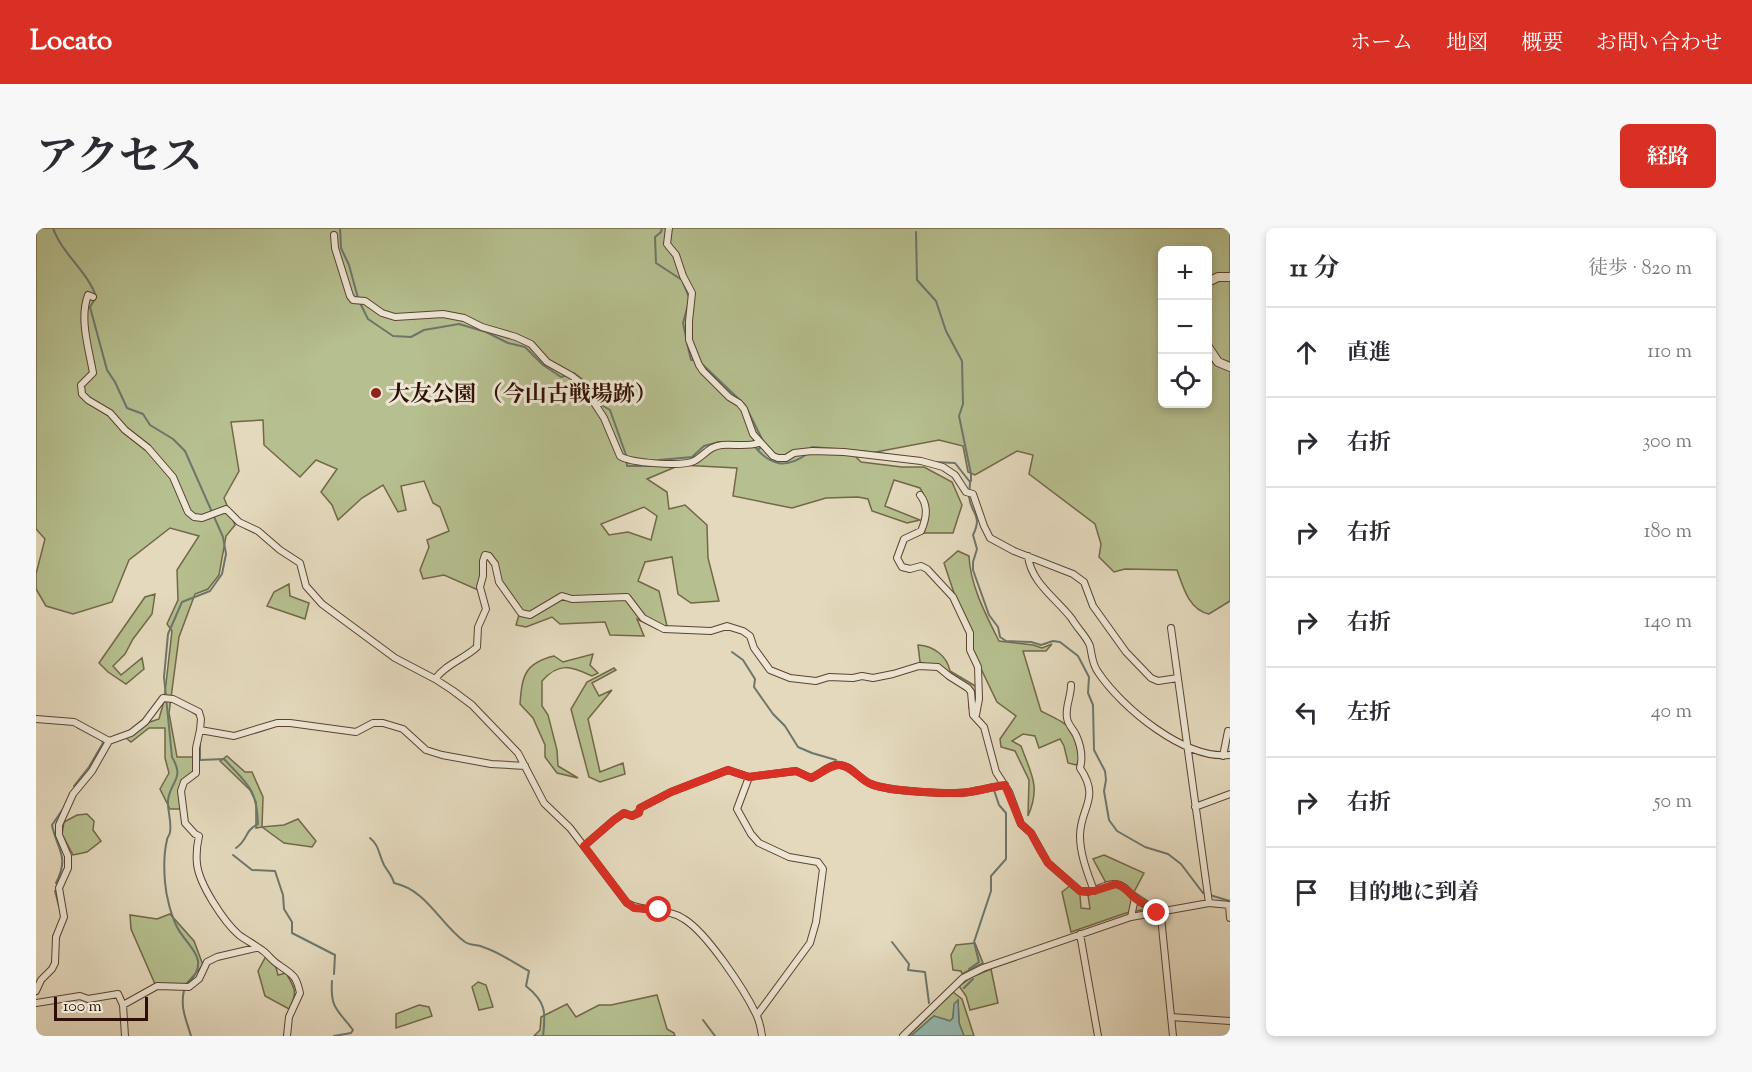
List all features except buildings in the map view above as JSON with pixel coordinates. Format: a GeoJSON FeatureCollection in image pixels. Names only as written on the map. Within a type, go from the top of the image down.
{"type":"FeatureCollection","features":[{"type":"Feature","properties":{"kind":"street"},"geometry":{"type":"LineString","coordinates":[[669,228],[667,244],[676,255],[692,293],[689,340],[695,357],[703,371],[744,409],[753,434],[773,456],[786,458],[804,451],[874,455],[898,460],[921,461],[943,467],[955,475],[966,492],[973,494],[990,538],[1014,551],[1073,574],[1084,582],[1093,606],[1126,652],[1151,678],[1158,681],[1178,678]]}},
{"type":"Feature","properties":{"kind":"street"},"geometry":{"type":"LineString","coordinates":[[334,235],[334,248],[353,300],[362,301],[382,313],[395,317],[442,314],[464,318],[482,327],[506,333],[531,344],[547,362],[582,384],[604,418],[616,446],[627,459],[657,464],[693,461],[709,449],[722,445],[761,445]]}},
{"type":"Feature","properties":{"kind":"street"},"geometry":{"type":"LineString","coordinates":[[1212,280],[1218,277],[1230,277]]}},
{"type":"Feature","properties":{"kind":"street"},"geometry":{"type":"LineString","coordinates":[[93,297],[88,295],[86,300],[85,326],[93,373],[81,385],[82,394],[110,413],[125,430],[148,448],[173,477],[188,512],[194,517],[207,517],[226,509],[239,522],[258,531],[300,563],[306,586],[322,604],[395,658],[435,679],[472,705],[518,753],[544,802],[570,828],[627,903],[634,908],[673,914],[684,919],[699,932],[727,967],[757,1015],[762,1036]]}},
{"type":"Feature","properties":{"kind":"street"},"geometry":{"type":"LineString","coordinates":[[1212,353],[1218,362],[1230,367]]}},
{"type":"Feature","properties":{"kind":"street"},"geometry":{"type":"LineString","coordinates":[[920,495],[924,499],[926,520],[921,531],[904,538],[897,558],[902,567],[910,569],[921,566],[927,569],[953,597],[970,633],[970,650],[978,667],[979,699],[976,716]]}},
{"type":"Feature","properties":{"kind":"street"},"geometry":{"type":"LineString","coordinates":[[435,679],[441,671],[466,657],[477,647],[478,627],[486,609],[480,587],[485,555],[489,556],[495,564],[500,582],[521,613],[525,615],[530,615],[562,596],[572,599],[627,597],[643,618],[664,628],[704,632],[727,626],[743,631],[750,636],[754,648],[770,670],[790,678],[816,681],[829,677],[873,678],[919,666],[938,667],[971,692],[971,709],[984,727],[996,772],[1005,785],[1021,824],[1031,833],[1048,863],[1080,891],[1094,891],[1116,884],[1152,907],[1161,917],[1173,1036]]}},
{"type":"Feature","properties":{"kind":"street"},"geometry":{"type":"LineString","coordinates":[[1028,556],[1030,567],[1087,640],[1096,671],[1113,691],[1155,729],[1187,748],[1226,755],[1228,731]]}},
{"type":"Feature","properties":{"kind":"street"},"geometry":{"type":"LineString","coordinates":[[1171,628],[1209,901]]}},
{"type":"Feature","properties":{"kind":"street"},"geometry":{"type":"LineString","coordinates":[[1071,685],[1071,695],[1066,710],[1068,722],[1076,735],[1082,759],[1080,768],[1089,782],[1088,804],[1080,839],[1085,868],[1094,891]]}},
{"type":"Feature","properties":{"kind":"street"},"geometry":{"type":"LineString","coordinates":[[36,992],[41,980],[55,963],[56,937],[64,917],[59,888],[68,868],[68,856],[59,835],[58,825],[74,794],[92,771],[109,741],[131,733],[145,722],[166,698],[199,712],[201,719],[196,748],[196,773],[184,782],[181,791],[185,823],[199,836],[197,864],[199,872],[226,923],[256,948],[261,949],[279,966],[293,974],[300,993],[289,1017],[287,1036]]}},
{"type":"Feature","properties":{"kind":"street"},"geometry":{"type":"LineString","coordinates":[[36,719],[74,722],[109,741]]}},
{"type":"Feature","properties":{"kind":"street"},"geometry":{"type":"LineString","coordinates":[[200,730],[234,736],[277,723],[290,723],[356,732],[373,723],[383,723],[403,729],[426,750],[442,755],[491,764],[525,766]]}},
{"type":"Feature","properties":{"kind":"street"},"geometry":{"type":"LineString","coordinates":[[584,846],[624,813],[632,816],[639,813],[640,808],[671,792],[728,770],[749,777],[796,771],[811,778],[840,764],[870,784],[921,792],[967,793],[1005,785]]}},
{"type":"Feature","properties":{"kind":"street"},"geometry":{"type":"LineString","coordinates":[[749,777],[737,809],[751,834],[759,843],[789,857],[818,862],[824,869],[816,922],[810,943],[757,1015]]}},
{"type":"Feature","properties":{"kind":"street"},"geometry":{"type":"LineString","coordinates":[[1195,807],[1230,794]]}},
{"type":"Feature","properties":{"kind":"street"},"geometry":{"type":"LineString","coordinates":[[1131,918],[1135,898]]}},
{"type":"Feature","properties":{"kind":"street"},"geometry":{"type":"LineString","coordinates":[[903,1036],[963,978],[983,968],[1131,918],[1209,901],[1230,905],[1230,918]]}},
{"type":"Feature","properties":{"kind":"street"},"geometry":{"type":"LineString","coordinates":[[1080,934],[1098,1036]]}},
{"type":"Feature","properties":{"kind":"street"},"geometry":{"type":"LineString","coordinates":[[123,1005],[157,986],[186,987],[199,980],[207,962],[217,957],[256,948]]}},
{"type":"Feature","properties":{"kind":"street"},"geometry":{"type":"LineString","coordinates":[[36,1003],[81,996],[88,999],[118,994],[123,1005],[124,1036]]}},
{"type":"Feature","properties":{"kind":"street"},"geometry":{"type":"LineString","coordinates":[[1171,1017],[1230,1021]]}},
{"type":"Feature","properties":{"kind":"green space"},"geometry":{"type":"Polygon","coordinates":[[[36,228],[1230,228],[1230,601],[1209,614],[1202,612],[1192,603],[1184,590],[1177,570],[1125,569],[1114,572],[1099,557],[1101,544],[1095,524],[1029,474],[1033,455],[1017,451],[975,475],[968,472],[963,446],[939,440],[855,456],[861,462],[924,467],[952,482],[962,505],[953,533],[924,533],[927,510],[920,488],[894,480],[885,506],[920,520],[907,523],[872,511],[868,499],[858,497],[826,498],[792,508],[733,496],[737,468],[680,465],[647,479],[667,492],[669,509],[685,505],[707,525],[708,558],[719,601],[691,603],[678,594],[672,557],[645,562],[638,581],[659,591],[667,626],[657,629],[637,619],[644,636],[610,635],[605,622],[560,624],[552,617],[526,627],[516,625],[519,615],[501,582],[495,561],[482,555],[482,576],[478,590],[444,575],[423,579],[420,570],[429,547],[427,540],[449,531],[440,507],[433,503],[424,481],[401,486],[406,510],[398,512],[383,485],[362,498],[338,520],[332,505],[321,492],[337,469],[316,460],[300,477],[264,445],[263,420],[231,422],[239,471],[224,498],[235,525],[226,536],[219,575],[208,589],[195,594],[179,637],[169,713],[177,757],[194,757],[195,771],[182,781],[183,809],[170,809],[160,789],[169,773],[165,758],[165,728],[149,728],[131,742],[126,738],[147,723],[159,719],[164,701],[172,631],[167,624],[178,600],[177,570],[199,536],[170,528],[129,560],[112,602],[73,614],[46,606],[36,589],[36,574],[45,539],[36,529],[36,228]],[[644,507],[601,524],[609,535],[628,532],[651,540],[657,516],[644,507]]]}},
{"type":"Feature","properties":{"kind":"green space"},"geometry":{"type":"Polygon","coordinates":[[[958,551],[969,556],[972,578],[999,641],[1042,648],[1052,644],[1046,651],[1023,651],[1041,711],[1070,728],[1080,760],[1076,765],[1068,763],[1060,739],[1039,748],[1035,736],[1023,734],[1012,741],[1021,746],[1033,780],[1034,796],[1028,816],[1029,780],[1015,751],[1001,747],[1000,739],[1016,716],[997,702],[972,650],[973,634],[954,593],[944,563],[958,551]]]}},
{"type":"Feature","properties":{"kind":"green space"},"geometry":{"type":"Polygon","coordinates":[[[289,584],[290,596],[309,603],[305,619],[267,606],[274,592],[289,584]]]}},
{"type":"Feature","properties":{"kind":"green space"},"geometry":{"type":"Polygon","coordinates":[[[155,594],[152,614],[125,654],[113,666],[121,675],[142,658],[144,669],[126,684],[99,663],[145,597],[155,594]]]}},
{"type":"Feature","properties":{"kind":"green space"},"geometry":{"type":"Polygon","coordinates":[[[918,645],[929,647],[939,653],[943,656],[950,671],[977,687],[974,707],[969,708],[969,691],[934,668],[920,662],[918,645]]]}},
{"type":"Feature","properties":{"kind":"green space"},"geometry":{"type":"Polygon","coordinates":[[[593,654],[590,665],[598,673],[592,676],[571,668],[559,668],[542,681],[542,706],[548,715],[557,750],[558,766],[578,778],[557,773],[545,757],[545,745],[533,718],[520,704],[521,694],[527,672],[536,663],[554,656],[563,662],[593,654]]]}},
{"type":"Feature","properties":{"kind":"green space"},"geometry":{"type":"Polygon","coordinates":[[[614,668],[616,670],[592,683],[599,696],[612,690],[588,719],[600,772],[623,763],[625,774],[600,782],[589,777],[571,709],[587,682],[614,668]]]}},
{"type":"Feature","properties":{"kind":"green space"},"geometry":{"type":"Polygon","coordinates":[[[227,756],[245,772],[252,772],[263,797],[262,827],[256,828],[256,802],[250,790],[220,761],[227,756]]]}},
{"type":"Feature","properties":{"kind":"green space"},"geometry":{"type":"Polygon","coordinates":[[[87,814],[94,821],[93,830],[101,841],[87,852],[73,855],[62,834],[64,822],[77,815],[87,814]]]}},
{"type":"Feature","properties":{"kind":"green space"},"geometry":{"type":"Polygon","coordinates":[[[298,819],[316,841],[312,847],[284,843],[262,827],[284,825],[298,819]]]}},
{"type":"Feature","properties":{"kind":"green space"},"geometry":{"type":"Polygon","coordinates":[[[1104,855],[1144,873],[1134,892],[1157,907],[1126,913],[1071,932],[1062,892],[1071,885],[1080,895],[1081,908],[1090,909],[1088,895],[1098,892],[1106,883],[1093,859],[1104,855]]]}},
{"type":"Feature","properties":{"kind":"green space"},"geometry":{"type":"Polygon","coordinates":[[[170,914],[194,941],[203,965],[186,984],[155,984],[131,929],[130,915],[157,919],[170,914]]]}},
{"type":"Feature","properties":{"kind":"green space"},"geometry":{"type":"Polygon","coordinates":[[[975,943],[983,963],[962,974],[961,971],[953,970],[951,955],[956,945],[975,943]]]}},
{"type":"Feature","properties":{"kind":"green space"},"geometry":{"type":"Polygon","coordinates":[[[266,956],[275,964],[278,975],[286,973],[292,983],[294,999],[289,1009],[265,996],[258,971],[266,956]]]}},
{"type":"Feature","properties":{"kind":"green space"},"geometry":{"type":"Polygon","coordinates":[[[991,969],[998,1003],[970,1010],[966,996],[959,986],[972,977],[991,969]]]}},
{"type":"Feature","properties":{"kind":"green space"},"geometry":{"type":"Polygon","coordinates":[[[478,982],[486,985],[493,1007],[479,1010],[472,987],[478,982]]]}},
{"type":"Feature","properties":{"kind":"green space"},"geometry":{"type":"Polygon","coordinates":[[[953,992],[962,999],[974,1036],[964,1036],[959,1023],[958,1001],[954,1005],[953,1018],[950,1021],[934,1016],[911,1036],[908,1036],[953,992]]]}},
{"type":"Feature","properties":{"kind":"green space"},"geometry":{"type":"Polygon","coordinates":[[[657,995],[667,1029],[675,1036],[534,1036],[540,1030],[541,1017],[567,1004],[576,1017],[599,1005],[611,1005],[657,995]]]}},
{"type":"Feature","properties":{"kind":"green space"},"geometry":{"type":"Polygon","coordinates":[[[419,1005],[429,1007],[432,1016],[396,1028],[396,1014],[419,1005]]]}},
{"type":"Feature","properties":{"kind":"water"},"geometry":{"type":"Polygon","coordinates":[[[958,1000],[959,1023],[964,1036],[911,1036],[934,1016],[950,1021],[953,1018],[954,1004],[958,1000]]]}},
{"type":"Feature","properties":{"kind":"waterway"},"geometry":{"type":"LineString","coordinates":[[53,228],[93,288],[96,297],[90,307],[107,370],[127,408],[143,414],[150,425],[173,439],[185,451],[223,537],[226,554],[222,574],[210,591],[182,602],[168,634],[164,677],[172,757],[177,770],[168,800],[170,833],[165,850],[165,882],[175,922],[198,960],[198,967],[189,983]]}},
{"type":"Feature","properties":{"kind":"waterway"},"geometry":{"type":"LineString","coordinates":[[340,228],[341,248],[349,265],[358,298]]}},
{"type":"Feature","properties":{"kind":"waterway"},"geometry":{"type":"LineString","coordinates":[[662,228],[655,237],[656,263],[682,280],[690,300]]}},
{"type":"Feature","properties":{"kind":"waterway"},"geometry":{"type":"LineString","coordinates":[[916,232],[917,280],[936,301],[946,331],[962,361],[963,404],[959,416],[971,481]]}},
{"type":"Feature","properties":{"kind":"waterway"},"geometry":{"type":"LineString","coordinates":[[360,303],[368,319],[393,336],[411,337],[424,330],[459,324],[486,332],[508,343],[525,347],[543,365],[561,377],[574,373],[584,381],[598,403],[610,410],[626,455],[627,466],[655,466],[659,460],[692,457],[704,446],[719,442],[752,442]]}},
{"type":"Feature","properties":{"kind":"waterway"},"geometry":{"type":"LineString","coordinates":[[686,337],[683,323],[688,305]]}},
{"type":"Feature","properties":{"kind":"waterway"},"geometry":{"type":"LineString","coordinates":[[687,343],[691,360],[695,360]]}},
{"type":"Feature","properties":{"kind":"waterway"},"geometry":{"type":"LineString","coordinates":[[702,364],[745,405],[764,443],[758,450]]}},
{"type":"Feature","properties":{"kind":"waterway"},"geometry":{"type":"LineString","coordinates":[[755,447],[767,458],[779,463],[792,462],[807,454]]}},
{"type":"Feature","properties":{"kind":"waterway"},"geometry":{"type":"LineString","coordinates":[[810,449],[812,447],[836,449]]}},
{"type":"Feature","properties":{"kind":"waterway"},"geometry":{"type":"LineString","coordinates":[[860,451],[887,454]]}},
{"type":"Feature","properties":{"kind":"waterway"},"geometry":{"type":"LineString","coordinates":[[934,462],[955,463],[970,482],[970,503],[977,519],[973,535],[977,549],[973,570],[989,615],[998,627],[1000,637],[1006,641],[1031,642],[1041,645],[1053,641],[1060,642],[1078,656],[1089,677],[1088,693],[1093,705],[1094,750],[1105,771],[1104,791],[1109,820],[1117,831],[1145,847],[1168,854],[1181,864],[1203,893],[1230,901]]}},
{"type":"Feature","properties":{"kind":"waterway"},"geometry":{"type":"LineString","coordinates":[[732,652],[743,660],[755,679],[754,687],[773,714],[785,726],[798,747],[836,760]]}},
{"type":"Feature","properties":{"kind":"waterway"},"geometry":{"type":"LineString","coordinates":[[188,709],[198,716]]}},
{"type":"Feature","properties":{"kind":"waterway"},"geometry":{"type":"LineString","coordinates":[[74,786],[89,767],[103,743],[102,740],[77,727]]}},
{"type":"Feature","properties":{"kind":"waterway"},"geometry":{"type":"LineString","coordinates":[[200,743],[200,760],[224,759],[245,781],[256,802],[258,824],[250,830],[243,842],[236,848]]}},
{"type":"Feature","properties":{"kind":"waterway"},"geometry":{"type":"LineString","coordinates":[[969,969],[979,962],[974,942],[991,891],[991,876],[1006,859],[1006,813],[999,805],[994,790]]}},
{"type":"Feature","properties":{"kind":"waterway"},"geometry":{"type":"LineString","coordinates":[[56,883],[62,859],[52,825],[63,809]]}},
{"type":"Feature","properties":{"kind":"waterway"},"geometry":{"type":"LineString","coordinates":[[370,838],[377,847],[394,883],[416,893],[456,935],[465,942],[495,952],[529,971],[526,986],[538,997],[543,1008],[543,1036]]}},
{"type":"Feature","properties":{"kind":"waterway"},"geometry":{"type":"LineString","coordinates":[[233,855],[252,870],[275,871],[283,895],[284,909],[292,922],[292,933],[335,955],[334,974]]}},
{"type":"Feature","properties":{"kind":"waterway"},"geometry":{"type":"LineString","coordinates":[[55,891],[59,906]]}},
{"type":"Feature","properties":{"kind":"waterway"},"geometry":{"type":"LineString","coordinates":[[53,936],[53,946]]}},
{"type":"Feature","properties":{"kind":"waterway"},"geometry":{"type":"LineString","coordinates":[[892,942],[909,964],[908,970],[925,972],[929,1003]]}},
{"type":"Feature","properties":{"kind":"waterway"},"geometry":{"type":"LineString","coordinates":[[964,988],[973,979]]}},
{"type":"Feature","properties":{"kind":"waterway"},"geometry":{"type":"LineString","coordinates":[[332,981],[334,1004],[353,1030],[351,1033],[334,1036]]}},
{"type":"Feature","properties":{"kind":"waterway"},"geometry":{"type":"LineString","coordinates":[[184,990],[183,1008],[191,1036]]}},
{"type":"Feature","properties":{"kind":"waterway"},"geometry":{"type":"LineString","coordinates":[[703,1020],[715,1036]]}},
{"type":"Feature","properties":{"kind":"place","name":"大友公園 （今山古戦場跡）"},"geometry":{"type":"Point","coordinates":[376,393]}},
{"type":"Feature","properties":{"kind":"route"},"geometry":{"type":"LineString","coordinates":[[659,910],[634,908],[627,903],[620,897],[584,846],[624,813],[632,816],[639,813],[640,808],[671,792],[728,770],[749,777],[796,771],[811,778],[840,764],[870,784],[921,792],[967,793],[1005,785],[1021,824],[1031,833],[1048,863],[1080,891],[1085,893],[1116,884],[1131,892],[1135,898],[1152,907],[1157,913]]}}]}
